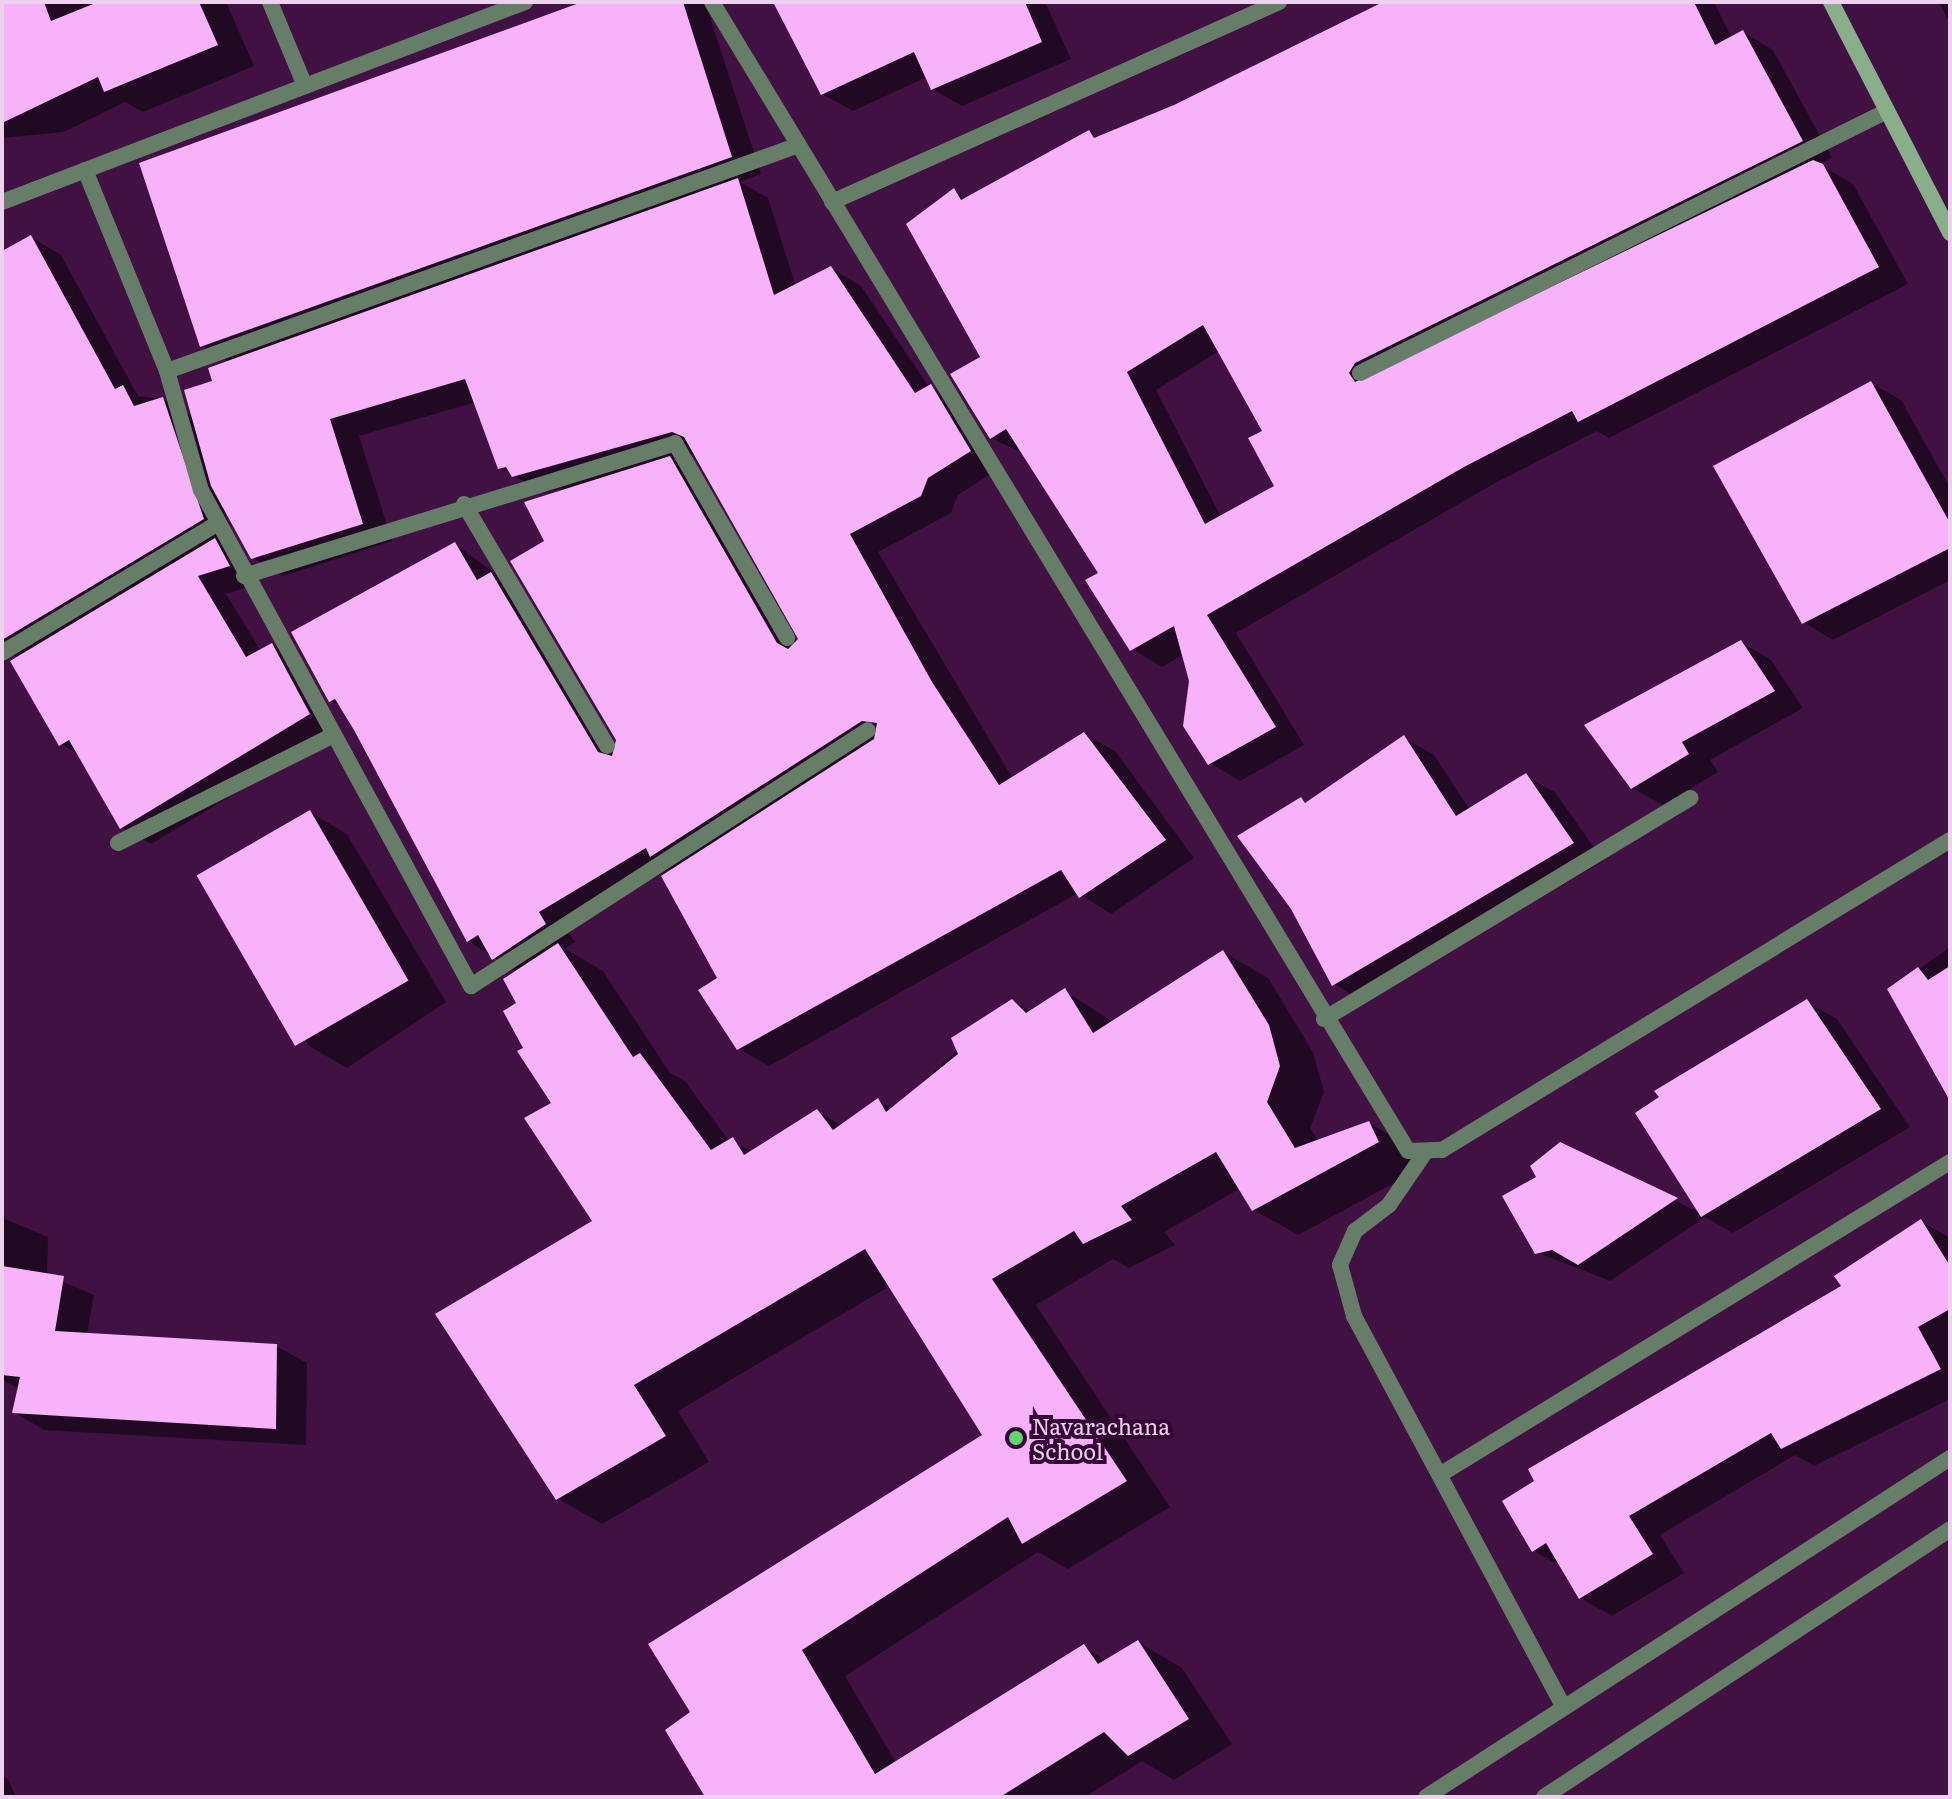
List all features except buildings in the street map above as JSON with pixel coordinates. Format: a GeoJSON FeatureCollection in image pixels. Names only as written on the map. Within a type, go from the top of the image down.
{"type":"FeatureCollection","features":[{"type":"Feature","properties":{"kind":"main road"},"geometry":{"type":"LineString","coordinates":[[1831,2],[1950,233]]}},
{"type":"Feature","properties":{"kind":"street"},"geometry":{"type":"LineString","coordinates":[[270,2],[305,86]]}},
{"type":"Feature","properties":{"kind":"street"},"geometry":{"type":"LineString","coordinates":[[2,202],[525,2]]}},
{"type":"Feature","properties":{"kind":"street"},"geometry":{"type":"LineString","coordinates":[[712,2],[1395,1136],[1424,1154]]}},
{"type":"Feature","properties":{"kind":"street"},"geometry":{"type":"LineString","coordinates":[[832,202],[1279,2]]}},
{"type":"Feature","properties":{"kind":"street"},"geometry":{"type":"LineString","coordinates":[[1360,373],[1885,112]]}},
{"type":"Feature","properties":{"kind":"street"},"geometry":{"type":"LineString","coordinates":[[167,371],[796,146]]}},
{"type":"Feature","properties":{"kind":"street"},"geometry":{"type":"LineString","coordinates":[[85,170],[167,371],[218,523],[244,576],[471,986],[868,730]]}},
{"type":"Feature","properties":{"kind":"street"},"geometry":{"type":"LineString","coordinates":[[244,576],[464,504],[675,443],[787,638]]}},
{"type":"Feature","properties":{"kind":"street"},"geometry":{"type":"LineString","coordinates":[[464,504],[607,746]]}},
{"type":"Feature","properties":{"kind":"street"},"geometry":{"type":"LineString","coordinates":[[2,653],[218,523]]}},
{"type":"Feature","properties":{"kind":"street"},"geometry":{"type":"LineString","coordinates":[[118,843],[332,736]]}},
{"type":"Feature","properties":{"kind":"street"},"geometry":{"type":"LineString","coordinates":[[1324,1019],[1691,798]]}},
{"type":"Feature","properties":{"kind":"street"},"geometry":{"type":"LineString","coordinates":[[1564,1707],[1354,1316],[1340,1265],[1355,1231],[1389,1205],[1424,1154],[1442,1150],[1950,840]]}},
{"type":"Feature","properties":{"kind":"street"},"geometry":{"type":"LineString","coordinates":[[1441,1474],[1950,1162]]}},
{"type":"Feature","properties":{"kind":"street"},"geometry":{"type":"LineString","coordinates":[[1426,1797],[1950,1458]]}},
{"type":"Feature","properties":{"kind":"street"},"geometry":{"type":"LineString","coordinates":[[1544,1797],[1950,1529]]}},
{"type":"Feature","properties":{"kind":"place","name":"Navarachana School"},"geometry":{"type":"Point","coordinates":[1016,1438]}}]}
